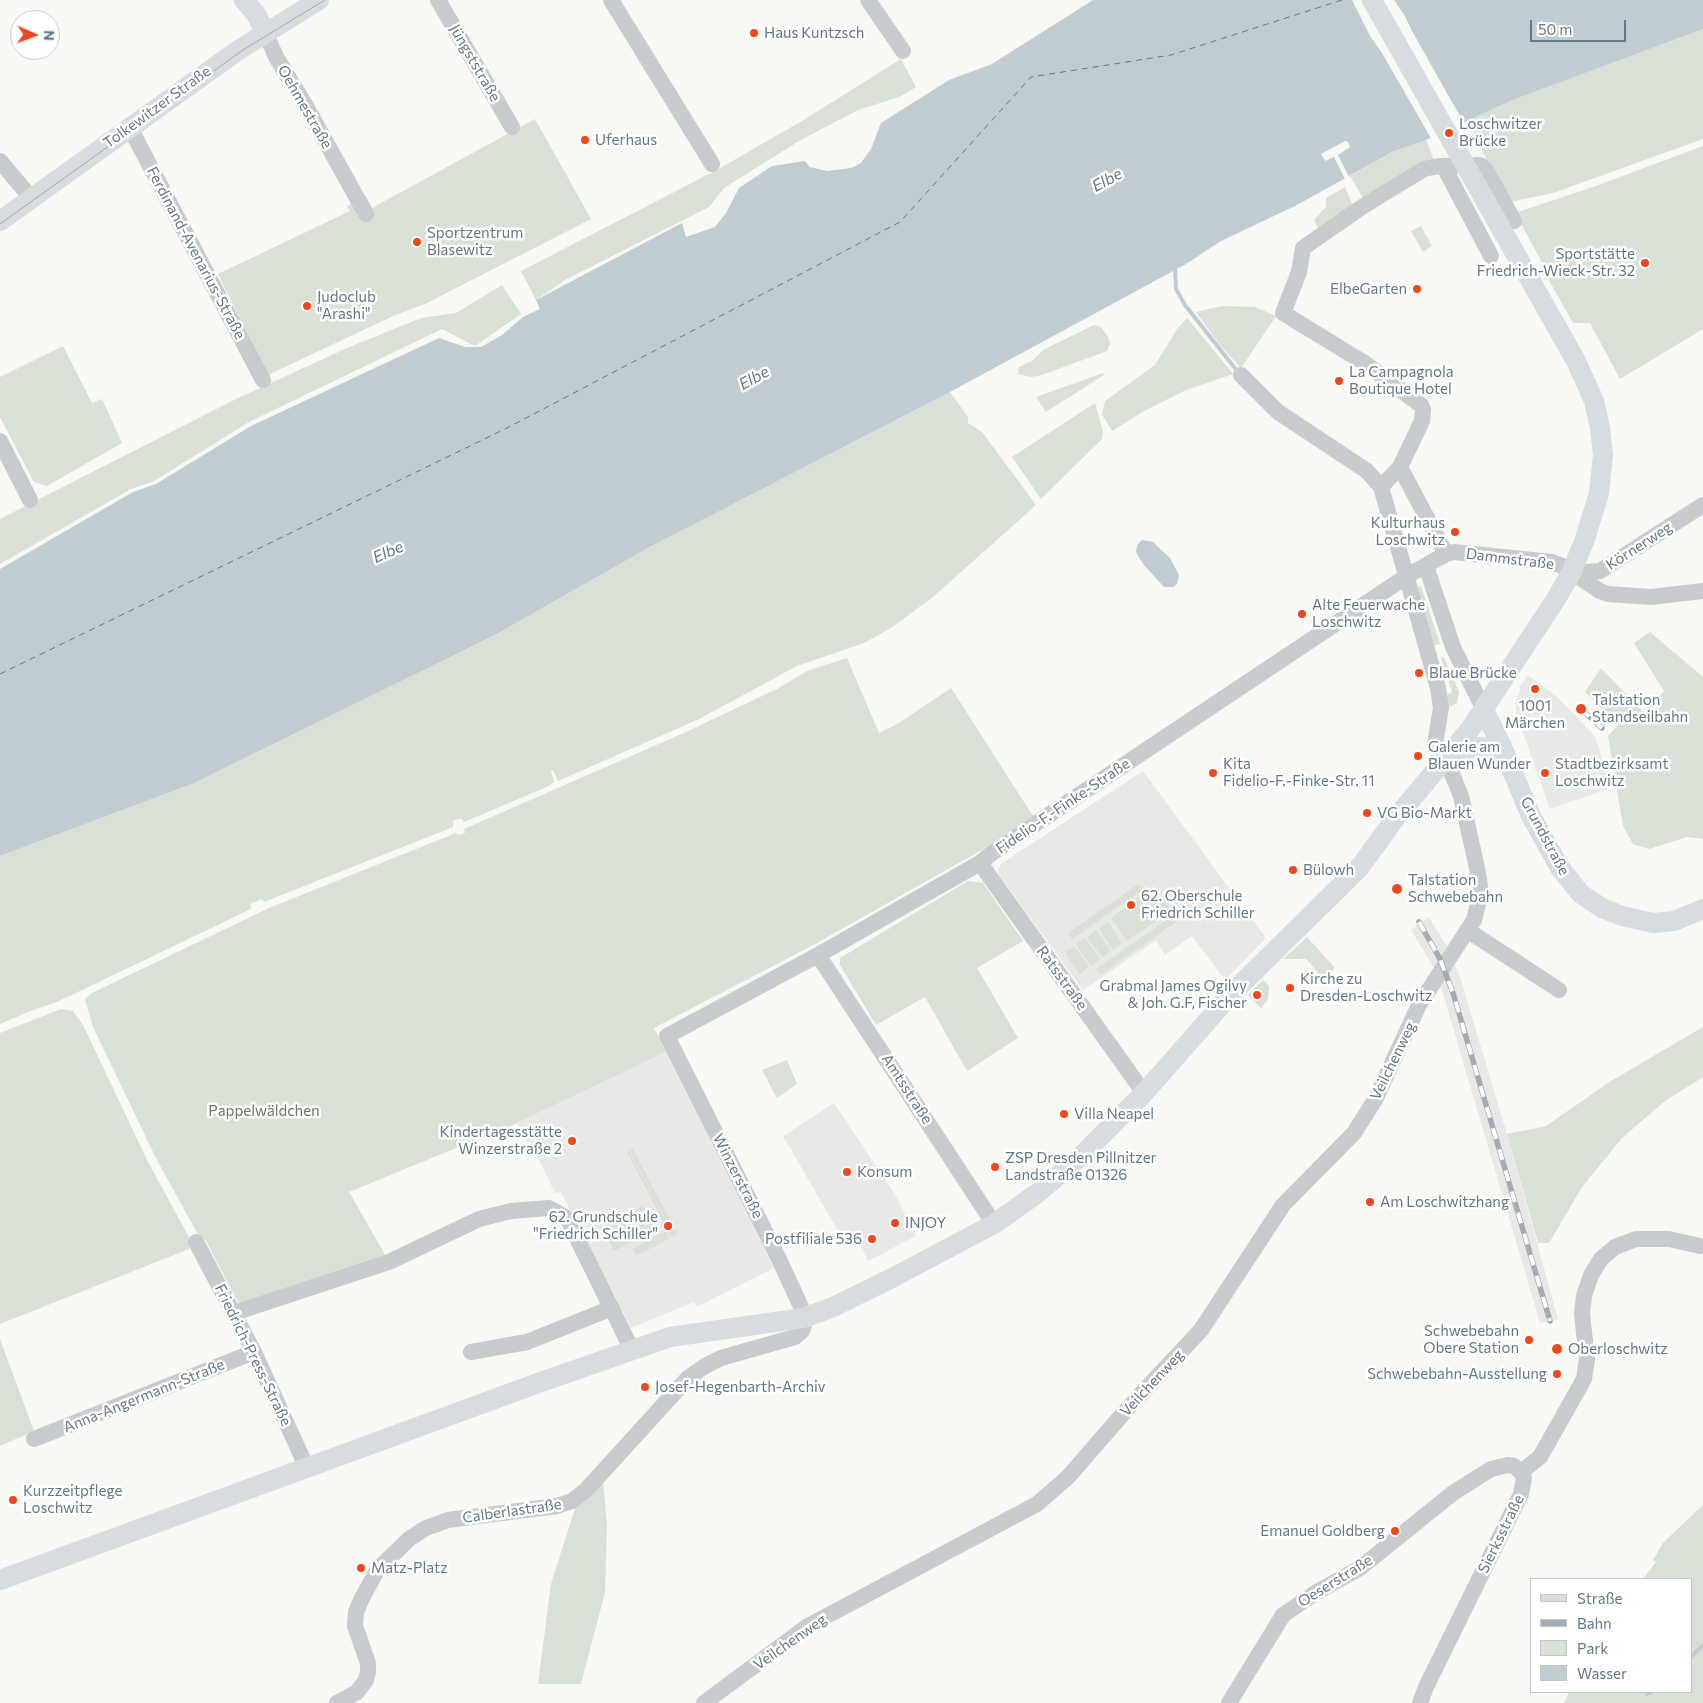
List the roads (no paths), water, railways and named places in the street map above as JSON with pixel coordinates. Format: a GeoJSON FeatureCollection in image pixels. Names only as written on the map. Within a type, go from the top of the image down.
{"type":"FeatureCollection","features":[{"type":"Feature","properties":{"kind":"main road","name":"Oehmestraße"},"geometry":{"type":"LineString","coordinates":[[244,0],[256,14],[265,32]]}},
{"type":"Feature","properties":{"kind":"main road","name":"Tolkewitzer Straße"},"geometry":{"type":"LineString","coordinates":[[0,221],[129,126],[265,32],[318,0]]}},
{"type":"Feature","properties":{"kind":"main road"},"geometry":{"type":"LineString","coordinates":[[0,1580],[632,1350],[684,1335],[803,1318],[831,1308],[876,1286],[994,1224],[1039,1192],[1081,1156],[1144,1093],[1233,992],[1360,867],[1444,750],[1484,710],[1571,573],[1585,539],[1599,493],[1602,461],[1600,428],[1594,401],[1585,378],[1516,252],[1372,0]]}},
{"type":"Feature","properties":{"kind":"main road","name":"Grundstraße"},"geometry":{"type":"LineString","coordinates":[[1484,710],[1503,749],[1531,816],[1560,868],[1581,894],[1602,908],[1622,916],[1643,921],[1674,921],[1703,909]]}},
{"type":"Feature","properties":{"kind":"main road"},"geometry":{"type":"LineString","coordinates":[[1444,750],[1479,747],[1503,749]]}},
{"type":"Feature","properties":{"kind":"street","name":"Jüngststraße"},"geometry":{"type":"LineString","coordinates":[[438,0],[512,127]]}},
{"type":"Feature","properties":{"kind":"street"},"geometry":{"type":"LineString","coordinates":[[612,0],[712,164]]}},
{"type":"Feature","properties":{"kind":"street"},"geometry":{"type":"LineString","coordinates":[[868,0],[903,51]]}},
{"type":"Feature","properties":{"kind":"street","name":"Oehmestraße"},"geometry":{"type":"LineString","coordinates":[[265,32],[276,57],[303,101],[366,214]]}},
{"type":"Feature","properties":{"kind":"street","name":"Ferdinand-Avenarius-Straße"},"geometry":{"type":"LineString","coordinates":[[129,126],[263,380]]}},
{"type":"Feature","properties":{"kind":"street"},"geometry":{"type":"LineString","coordinates":[[0,161],[32,199]]}},
{"type":"Feature","properties":{"kind":"street"},"geometry":{"type":"LineString","coordinates":[[1381,487],[1400,467],[1422,421],[1421,405],[1363,362],[1283,313],[1299,272],[1303,248],[1362,207],[1424,169],[1480,165],[1486,170],[1511,210]]}},
{"type":"Feature","properties":{"kind":"street"},"geometry":{"type":"LineString","coordinates":[[1444,167],[1492,256]]}},
{"type":"Feature","properties":{"kind":"street"},"geometry":{"type":"LineString","coordinates":[[1241,375],[1278,412],[1367,470],[1381,487],[1438,688],[1444,750]]}},
{"type":"Feature","properties":{"kind":"street"},"geometry":{"type":"LineString","coordinates":[[0,441],[30,500]]}},
{"type":"Feature","properties":{"kind":"street"},"geometry":{"type":"LineString","coordinates":[[1400,467],[1446,554]]}},
{"type":"Feature","properties":{"kind":"street","name":"Körnerweg"},"geometry":{"type":"LineString","coordinates":[[1571,573],[1600,571],[1703,505]]}},
{"type":"Feature","properties":{"kind":"street","name":"Dammstraße"},"geometry":{"type":"LineString","coordinates":[[1446,554],[1454,552],[1552,562],[1608,594],[1651,597],[1703,591]]}},
{"type":"Feature","properties":{"kind":"street","name":"Fidelio-F.-Finke-Straße"},"geometry":{"type":"LineString","coordinates":[[667,1036],[818,955],[980,863],[992,853],[1407,576],[1446,554]]}},
{"type":"Feature","properties":{"kind":"street"},"geometry":{"type":"LineString","coordinates":[[1426,566],[1453,647],[1484,710]]}},
{"type":"Feature","properties":{"kind":"street","name":"Veilchenweg"},"geometry":{"type":"LineString","coordinates":[[704,1703],[808,1626],[1037,1504],[1068,1476],[1201,1330],[1283,1205],[1354,1133],[1375,1100],[1419,1004],[1474,920],[1481,892],[1461,796],[1444,750]]}},
{"type":"Feature","properties":{"kind":"street","name":"Ratsstraße"},"geometry":{"type":"LineString","coordinates":[[980,863],[1144,1093]]}},
{"type":"Feature","properties":{"kind":"street"},"geometry":{"type":"LineString","coordinates":[[1468,930],[1559,990]]}},
{"type":"Feature","properties":{"kind":"street","name":"Amtsstraße"},"geometry":{"type":"LineString","coordinates":[[818,955],[994,1224]]}},
{"type":"Feature","properties":{"kind":"street","name":"Winzerstraße"},"geometry":{"type":"LineString","coordinates":[[667,1036],[779,1259],[802,1309],[803,1318]]}},
{"type":"Feature","properties":{"kind":"street"},"geometry":{"type":"LineString","coordinates":[[234,1313],[389,1262],[479,1219],[532,1208],[550,1208],[567,1218],[632,1350]]}},
{"type":"Feature","properties":{"kind":"street","name":"Sierksstraße"},"geometry":{"type":"LineString","coordinates":[[1420,1703],[1430,1678],[1521,1494],[1524,1478],[1521,1472],[1540,1457],[1584,1379],[1587,1359],[1582,1314],[1584,1296],[1591,1275],[1601,1259],[1615,1248],[1636,1239],[1668,1239],[1700,1246]]}},
{"type":"Feature","properties":{"kind":"street","name":"Friedrich-Press-Straße"},"geometry":{"type":"LineString","coordinates":[[196,1242],[254,1352],[307,1468]]}},
{"type":"Feature","properties":{"kind":"street"},"geometry":{"type":"LineString","coordinates":[[471,1352],[527,1342],[612,1308]]}},
{"type":"Feature","properties":{"kind":"street","name":"Calberlastraße"},"geometry":{"type":"LineString","coordinates":[[338,1703],[357,1692],[366,1680],[368,1672],[368,1663],[355,1626],[356,1612],[362,1598],[378,1569],[408,1540],[426,1528],[448,1520],[557,1506],[572,1501],[586,1490],[688,1378],[721,1358],[795,1337],[802,1331],[803,1318]]}},
{"type":"Feature","properties":{"kind":"street","name":"Anna-Angermann-Straße"},"geometry":{"type":"LineString","coordinates":[[34,1439],[254,1352]]}},
{"type":"Feature","properties":{"kind":"street","name":"Oeserstraße"},"geometry":{"type":"LineString","coordinates":[[1229,1703],[1283,1615],[1315,1593],[1360,1568],[1453,1493],[1491,1469],[1508,1465],[1521,1472]]}},
{"type":"Feature","properties":{"kind":"water","name":"Elbe"},"geometry":{"type":"Polygon","coordinates":[[[1093,0],[1703,0],[1703,29],[1512,100],[1426,140],[1392,152],[1297,205],[1221,241],[1186,264],[950,392],[646,549],[495,635],[192,784],[0,856],[0,569],[133,492],[156,484],[251,426],[439,338],[465,347],[481,347],[502,335],[523,317],[540,309],[536,300],[682,223],[686,237],[715,227],[726,213],[739,188],[772,166],[805,161],[810,167],[827,171],[851,168],[861,163],[871,149],[881,123],[949,80],[992,64],[1093,0]]]}},
{"type":"Feature","properties":{"kind":"water"},"geometry":{"type":"Polygon","coordinates":[[[1142,540],[1153,542],[1170,558],[1179,575],[1177,584],[1173,587],[1164,587],[1143,564],[1136,552],[1137,545],[1142,540]]]}},
{"type":"Feature","properties":{"kind":"waterway"},"geometry":{"type":"LineString","coordinates":[[1175,265],[1176,289],[1185,305],[1238,372]]}},
{"type":"Feature","properties":{"kind":"waterway"},"geometry":{"type":"LineString","coordinates":[[1693,1655],[1703,1645]]}},
{"type":"Feature","properties":{"kind":"tram line"},"geometry":{"type":"LineString","coordinates":[[0,224],[243,50],[325,0]]}},
{"type":"Feature","properties":{"kind":"railway"},"geometry":{"type":"LineString","coordinates":[[1581,709],[1602,728]]}},
{"type":"Feature","properties":{"kind":"railway"},"geometry":{"type":"LineString","coordinates":[[1419,922],[1440,959],[1453,993],[1550,1321]]}},
{"type":"Feature","properties":{"kind":"place","name":"Haus Kuntzsch"},"geometry":{"type":"Point","coordinates":[754,33]}},
{"type":"Feature","properties":{"kind":"place","name":"Loschwitzer Brücke"},"geometry":{"type":"Point","coordinates":[1449,133]}},
{"type":"Feature","properties":{"kind":"place","name":"Uferhaus"},"geometry":{"type":"Point","coordinates":[585,140]}},
{"type":"Feature","properties":{"kind":"place","name":"Sportzentrum Blasewitz"},"geometry":{"type":"Point","coordinates":[417,242]}},
{"type":"Feature","properties":{"kind":"place","name":"Sportstätte Friedrich-Wieck-Str. 32"},"geometry":{"type":"Point","coordinates":[1645,263]}},
{"type":"Feature","properties":{"kind":"place","name":"ElbeGarten"},"geometry":{"type":"Point","coordinates":[1417,289]}},
{"type":"Feature","properties":{"kind":"place","name":"Judoclub \"Arashi\""},"geometry":{"type":"Point","coordinates":[307,306]}},
{"type":"Feature","properties":{"kind":"place","name":"La Campagnola Boutique Hotel"},"geometry":{"type":"Point","coordinates":[1339,381]}},
{"type":"Feature","properties":{"kind":"place","name":"Kulturhaus Loschwitz"},"geometry":{"type":"Point","coordinates":[1455,532]}},
{"type":"Feature","properties":{"kind":"place","name":"Alte Feuerwache Loschwitz"},"geometry":{"type":"Point","coordinates":[1302,614]}},
{"type":"Feature","properties":{"kind":"place","name":"Blaue Brücke"},"geometry":{"type":"Point","coordinates":[1419,673]}},
{"type":"Feature","properties":{"kind":"place","name":"1001 Märchen"},"geometry":{"type":"Point","coordinates":[1535,689]}},
{"type":"Feature","properties":{"kind":"place","name":"Talstation Standseilbahn"},"geometry":{"type":"Point","coordinates":[1581,709]}},
{"type":"Feature","properties":{"kind":"place","name":"Galerie am Blauen Wunder"},"geometry":{"type":"Point","coordinates":[1418,756]}},
{"type":"Feature","properties":{"kind":"place","name":"Kita Fidelio-F.-Finke-Str. 11"},"geometry":{"type":"Point","coordinates":[1213,773]}},
{"type":"Feature","properties":{"kind":"place","name":"Stadtbezirksamt Loschwitz"},"geometry":{"type":"Point","coordinates":[1545,773]}},
{"type":"Feature","properties":{"kind":"place","name":"VG Bio-Markt"},"geometry":{"type":"Point","coordinates":[1367,813]}},
{"type":"Feature","properties":{"kind":"place","name":"Bülowh"},"geometry":{"type":"Point","coordinates":[1293,870]}},
{"type":"Feature","properties":{"kind":"place","name":"Talstation Schwebebahn"},"geometry":{"type":"Point","coordinates":[1397,889]}},
{"type":"Feature","properties":{"kind":"place","name":"62. Oberschule Friedrich Schiller"},"geometry":{"type":"Point","coordinates":[1131,905]}},
{"type":"Feature","properties":{"kind":"place","name":"Kirche zu Dresden-Loschwitz"},"geometry":{"type":"Point","coordinates":[1290,988]}},
{"type":"Feature","properties":{"kind":"place","name":"Grabmal James Ogilvy & Joh. G.F, Fischer"},"geometry":{"type":"Point","coordinates":[1257,995]}},
{"type":"Feature","properties":{"kind":"place","name":"Villa Neapel"},"geometry":{"type":"Point","coordinates":[1064,1114]}},
{"type":"Feature","properties":{"kind":"place","name":"Kindertagesstätte Winzerstraße 2"},"geometry":{"type":"Point","coordinates":[572,1141]}},
{"type":"Feature","properties":{"kind":"place","name":"ZSP Dresden Pillnitzer Landstraße 01326"},"geometry":{"type":"Point","coordinates":[995,1167]}},
{"type":"Feature","properties":{"kind":"place","name":"Konsum"},"geometry":{"type":"Point","coordinates":[847,1172]}},
{"type":"Feature","properties":{"kind":"place","name":"Am Loschwitzhang"},"geometry":{"type":"Point","coordinates":[1370,1202]}},
{"type":"Feature","properties":{"kind":"place","name":"INJOY"},"geometry":{"type":"Point","coordinates":[895,1223]}},
{"type":"Feature","properties":{"kind":"place","name":"62. Grundschule \"Friedrich Schiller\""},"geometry":{"type":"Point","coordinates":[668,1226]}},
{"type":"Feature","properties":{"kind":"place","name":"Postfiliale 536"},"geometry":{"type":"Point","coordinates":[872,1239]}},
{"type":"Feature","properties":{"kind":"place","name":"Schwebebahn Obere Station"},"geometry":{"type":"Point","coordinates":[1529,1340]}},
{"type":"Feature","properties":{"kind":"place","name":"Oberloschwitz"},"geometry":{"type":"Point","coordinates":[1557,1349]}},
{"type":"Feature","properties":{"kind":"place","name":"Schwebebahn-Ausstellung"},"geometry":{"type":"Point","coordinates":[1557,1374]}},
{"type":"Feature","properties":{"kind":"place","name":"Josef-Hegenbarth-Archiv"},"geometry":{"type":"Point","coordinates":[645,1387]}},
{"type":"Feature","properties":{"kind":"place","name":"Kurzzeitpflege Loschwitz"},"geometry":{"type":"Point","coordinates":[13,1500]}},
{"type":"Feature","properties":{"kind":"place","name":"Emanuel Goldberg"},"geometry":{"type":"Point","coordinates":[1395,1531]}},
{"type":"Feature","properties":{"kind":"place","name":"Matz-Platz"},"geometry":{"type":"Point","coordinates":[361,1568]}},
{"type":"Feature","properties":{"kind":"park label","name":"Pappelwäldchen"},"geometry":{"type":"Point","coordinates":[264,1111]}}]}
